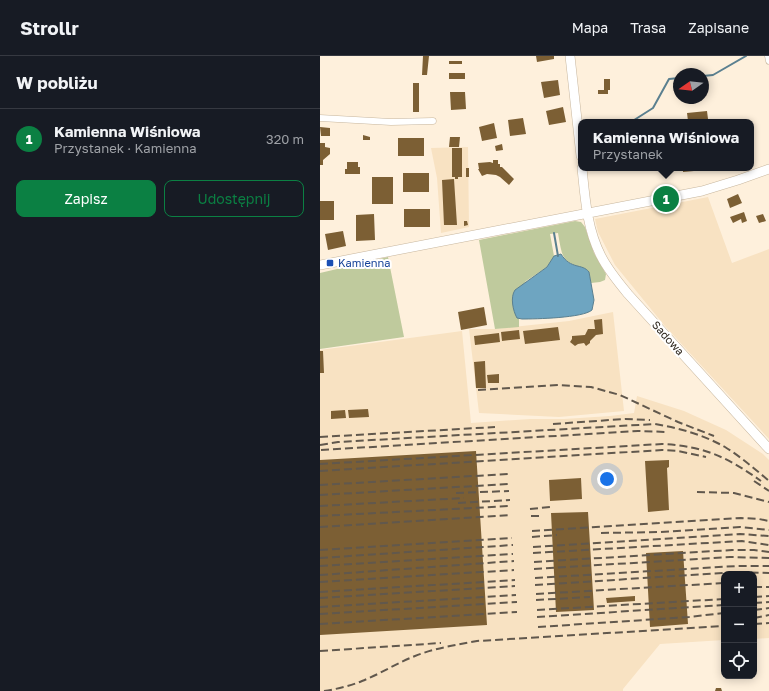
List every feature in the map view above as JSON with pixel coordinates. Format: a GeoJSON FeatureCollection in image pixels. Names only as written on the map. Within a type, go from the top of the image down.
{"type":"FeatureCollection","features":[{"type":"Feature","properties":{"kind":"street"},"geometry":{"type":"LineString","coordinates":[[570,56],[578,129]]}},
{"type":"Feature","properties":{"kind":"street"},"geometry":{"type":"LineString","coordinates":[[768,56],[769,61]]}},
{"type":"Feature","properties":{"kind":"street"},"geometry":{"type":"LineString","coordinates":[[320,118],[391,122],[433,121]]}},
{"type":"Feature","properties":{"kind":"street"},"geometry":{"type":"LineString","coordinates":[[320,265],[702,191],[769,169]]}},
{"type":"Feature","properties":{"kind":"street","name":"Sadowa"},"geometry":{"type":"LineString","coordinates":[[582,171],[592,234],[604,262],[614,277],[769,450]]}},
{"type":"Feature","properties":{"kind":"shaded area"},"geometry":{"type":"Polygon","coordinates":[[[468,147],[469,227],[441,233],[437,178],[431,148],[468,147]]]}},
{"type":"Feature","properties":{"kind":"shaded area"},"geometry":{"type":"Polygon","coordinates":[[[708,197],[732,263],[769,249],[769,439],[664,325],[615,265],[598,232],[595,219],[708,197]]]}},
{"type":"Feature","properties":{"kind":"shaded area"},"geometry":{"type":"Polygon","coordinates":[[[613,312],[624,411],[559,417],[479,413],[469,329],[495,329],[569,321],[613,312]]]}},
{"type":"Feature","properties":{"kind":"shaded area"},"geometry":{"type":"Polygon","coordinates":[[[462,331],[471,423],[530,419],[564,419],[634,413],[637,396],[684,411],[726,430],[763,454],[769,460],[769,638],[757,639],[757,571],[721,571],[721,640],[660,644],[623,689],[623,691],[320,691],[320,350],[462,331]]]}},
{"type":"Feature","properties":{"kind":"green space"},"geometry":{"type":"Polygon","coordinates":[[[575,221],[581,222],[585,227],[594,253],[606,274],[605,280],[591,283],[589,272],[573,265],[565,259],[561,250],[558,233],[550,234],[554,256],[551,262],[547,267],[526,281],[513,299],[516,315],[519,319],[519,327],[495,329],[479,240],[575,221]]]}},
{"type":"Feature","properties":{"kind":"green space"},"geometry":{"type":"Polygon","coordinates":[[[388,257],[404,337],[320,349],[320,273],[388,257]]]}},
{"type":"Feature","properties":{"kind":"water"},"geometry":{"type":"Polygon","coordinates":[[[561,254],[572,264],[586,269],[589,272],[594,300],[592,310],[579,315],[559,318],[517,318],[514,312],[513,304],[513,293],[515,290],[547,267],[554,256],[561,254]]]}},
{"type":"Feature","properties":{"kind":"building"},"geometry":{"type":"Polygon","coordinates":[[[423,56],[429,56],[427,75],[422,75],[423,56]]]}},
{"type":"Feature","properties":{"kind":"building"},"geometry":{"type":"Polygon","coordinates":[[[536,56],[554,56],[554,59],[537,62],[536,56]]]}},
{"type":"Feature","properties":{"kind":"building"},"geometry":{"type":"Polygon","coordinates":[[[449,61],[462,61],[462,64],[449,64],[449,61]]]}},
{"type":"Feature","properties":{"kind":"building"},"geometry":{"type":"Polygon","coordinates":[[[449,73],[465,73],[465,79],[449,79],[449,73]]]}},
{"type":"Feature","properties":{"kind":"building"},"geometry":{"type":"Polygon","coordinates":[[[604,79],[610,79],[610,90],[608,90],[608,94],[598,94],[598,90],[604,90],[604,79]]]}},
{"type":"Feature","properties":{"kind":"building"},"geometry":{"type":"Polygon","coordinates":[[[558,80],[560,95],[544,98],[541,82],[558,80]]]}},
{"type":"Feature","properties":{"kind":"building"},"geometry":{"type":"Polygon","coordinates":[[[413,83],[419,83],[419,112],[413,112],[413,83]]]}},
{"type":"Feature","properties":{"kind":"building"},"geometry":{"type":"Polygon","coordinates":[[[450,92],[465,92],[466,109],[451,110],[450,92]]]}},
{"type":"Feature","properties":{"kind":"building"},"geometry":{"type":"Polygon","coordinates":[[[563,107],[566,122],[549,125],[546,111],[563,107]]]}},
{"type":"Feature","properties":{"kind":"building"},"geometry":{"type":"Polygon","coordinates":[[[707,111],[708,119],[688,119],[687,113],[707,111]]]}},
{"type":"Feature","properties":{"kind":"building"},"geometry":{"type":"Polygon","coordinates":[[[523,118],[526,134],[510,136],[508,120],[523,118]]]}},
{"type":"Feature","properties":{"kind":"building"},"geometry":{"type":"Polygon","coordinates":[[[494,123],[497,138],[482,141],[479,127],[494,123]]]}},
{"type":"Feature","properties":{"kind":"building"},"geometry":{"type":"Polygon","coordinates":[[[320,127],[330,128],[330,136],[321,136],[320,127]]]}},
{"type":"Feature","properties":{"kind":"building"},"geometry":{"type":"Polygon","coordinates":[[[363,135],[370,137],[370,140],[363,140],[363,135]]]}},
{"type":"Feature","properties":{"kind":"building"},"geometry":{"type":"Polygon","coordinates":[[[450,137],[460,137],[459,147],[449,147],[450,137]]]}},
{"type":"Feature","properties":{"kind":"building"},"geometry":{"type":"Polygon","coordinates":[[[398,138],[424,138],[424,156],[398,156],[398,138]]]}},
{"type":"Feature","properties":{"kind":"building"},"geometry":{"type":"Polygon","coordinates":[[[320,143],[325,143],[325,147],[330,148],[330,154],[323,160],[323,165],[320,165],[320,143]]]}},
{"type":"Feature","properties":{"kind":"building"},"geometry":{"type":"Polygon","coordinates":[[[502,144],[503,150],[496,151],[495,146],[502,144]]]}},
{"type":"Feature","properties":{"kind":"building"},"geometry":{"type":"Polygon","coordinates":[[[452,148],[462,148],[462,177],[458,177],[458,179],[452,177],[452,148]]]}},
{"type":"Feature","properties":{"kind":"building"},"geometry":{"type":"Polygon","coordinates":[[[493,160],[498,160],[500,167],[502,167],[514,179],[509,185],[496,175],[487,174],[482,176],[478,169],[478,163],[493,163],[493,160]]]}},
{"type":"Feature","properties":{"kind":"building"},"geometry":{"type":"Polygon","coordinates":[[[347,162],[358,162],[360,174],[345,174],[347,162]]]}},
{"type":"Feature","properties":{"kind":"building"},"geometry":{"type":"Polygon","coordinates":[[[466,168],[469,168],[469,177],[466,177],[466,168]]]}},
{"type":"Feature","properties":{"kind":"building"},"geometry":{"type":"Polygon","coordinates":[[[403,173],[429,173],[429,192],[403,192],[403,173]]]}},
{"type":"Feature","properties":{"kind":"building"},"geometry":{"type":"Polygon","coordinates":[[[372,177],[393,177],[393,204],[372,204],[372,177]]]}},
{"type":"Feature","properties":{"kind":"building"},"geometry":{"type":"Polygon","coordinates":[[[454,179],[457,225],[444,225],[442,180],[454,179]]]}},
{"type":"Feature","properties":{"kind":"building"},"geometry":{"type":"Polygon","coordinates":[[[738,194],[742,203],[730,208],[727,199],[738,194]]]}},
{"type":"Feature","properties":{"kind":"building"},"geometry":{"type":"Polygon","coordinates":[[[320,201],[334,201],[334,220],[320,220],[320,201]]]}},
{"type":"Feature","properties":{"kind":"building"},"geometry":{"type":"Polygon","coordinates":[[[404,209],[430,209],[430,227],[404,227],[404,209]]]}},
{"type":"Feature","properties":{"kind":"building"},"geometry":{"type":"Polygon","coordinates":[[[744,212],[747,221],[742,223],[741,219],[733,223],[730,217],[744,212]]]}},
{"type":"Feature","properties":{"kind":"building"},"geometry":{"type":"Polygon","coordinates":[[[374,214],[375,240],[356,241],[356,215],[374,214]]]}},
{"type":"Feature","properties":{"kind":"building"},"geometry":{"type":"Polygon","coordinates":[[[763,214],[766,221],[759,223],[756,216],[763,214]]]}},
{"type":"Feature","properties":{"kind":"building"},"geometry":{"type":"Polygon","coordinates":[[[464,221],[467,221],[468,225],[464,226],[464,221]]]}},
{"type":"Feature","properties":{"kind":"building"},"geometry":{"type":"Polygon","coordinates":[[[343,231],[346,246],[328,250],[325,234],[343,231]]]}},
{"type":"Feature","properties":{"kind":"building"},"geometry":{"type":"Polygon","coordinates":[[[484,307],[487,325],[461,330],[458,312],[484,307]]]}},
{"type":"Feature","properties":{"kind":"building"},"geometry":{"type":"Polygon","coordinates":[[[602,319],[603,334],[596,335],[586,346],[584,343],[575,346],[570,342],[572,336],[585,335],[588,329],[595,329],[594,320],[602,319]]]}},
{"type":"Feature","properties":{"kind":"building"},"geometry":{"type":"Polygon","coordinates":[[[558,327],[560,340],[525,344],[523,331],[558,327]]]}},
{"type":"Feature","properties":{"kind":"building"},"geometry":{"type":"Polygon","coordinates":[[[519,330],[520,339],[502,341],[501,332],[519,330]]]}},
{"type":"Feature","properties":{"kind":"building"},"geometry":{"type":"Polygon","coordinates":[[[499,333],[500,342],[475,345],[474,336],[499,333]]]}},
{"type":"Feature","properties":{"kind":"building"},"geometry":{"type":"Polygon","coordinates":[[[320,351],[323,351],[324,373],[320,373],[320,351]]]}},
{"type":"Feature","properties":{"kind":"building"},"geometry":{"type":"Polygon","coordinates":[[[485,361],[486,388],[476,388],[474,362],[485,361]]]}},
{"type":"Feature","properties":{"kind":"building"},"geometry":{"type":"Polygon","coordinates":[[[499,374],[499,383],[488,383],[487,375],[499,374]]]}},
{"type":"Feature","properties":{"kind":"building"},"geometry":{"type":"Polygon","coordinates":[[[368,409],[369,417],[349,418],[348,410],[368,409]]]}},
{"type":"Feature","properties":{"kind":"building"},"geometry":{"type":"Polygon","coordinates":[[[345,410],[346,418],[331,419],[331,411],[345,410]]]}},
{"type":"Feature","properties":{"kind":"building"},"geometry":{"type":"Polygon","coordinates":[[[476,451],[487,625],[320,635],[320,460],[476,451]]]}},
{"type":"Feature","properties":{"kind":"building"},"geometry":{"type":"Polygon","coordinates":[[[669,460],[669,467],[667,468],[669,510],[648,512],[645,461],[669,460]]]}},
{"type":"Feature","properties":{"kind":"building"},"geometry":{"type":"Polygon","coordinates":[[[581,478],[582,499],[550,501],[549,480],[581,478]]]}},
{"type":"Feature","properties":{"kind":"building"},"geometry":{"type":"Polygon","coordinates":[[[588,512],[594,610],[556,612],[551,513],[588,512]]]}},
{"type":"Feature","properties":{"kind":"building"},"geometry":{"type":"Polygon","coordinates":[[[683,551],[688,624],[650,627],[646,553],[683,551]]]}},
{"type":"Feature","properties":{"kind":"building"},"geometry":{"type":"Polygon","coordinates":[[[635,596],[635,601],[607,603],[606,598],[635,596]]]}},
{"type":"Feature","properties":{"kind":"building"},"geometry":{"type":"Polygon","coordinates":[[[716,688],[721,688],[722,691],[715,691],[716,688]]]}},
{"type":"Feature","properties":{"kind":"waterway"},"geometry":{"type":"LineString","coordinates":[[709,75],[713,75],[746,56]]}},
{"type":"Feature","properties":{"kind":"waterway"},"geometry":{"type":"LineString","coordinates":[[636,119],[653,108],[669,79],[673,79]]}},
{"type":"Feature","properties":{"kind":"waterway"},"geometry":{"type":"LineString","coordinates":[[554,233],[558,256]]}},
{"type":"Feature","properties":{"kind":"railway"},"geometry":{"type":"LineString","coordinates":[[478,390],[559,385],[591,387],[620,395],[678,422],[714,436]]}},
{"type":"Feature","properties":{"kind":"railway"},"geometry":{"type":"LineString","coordinates":[[553,424],[625,419],[650,420]]}},
{"type":"Feature","properties":{"kind":"railway"},"geometry":{"type":"LineString","coordinates":[[320,445],[338,442],[655,424],[691,432],[709,439],[737,455],[769,481]]}},
{"type":"Feature","properties":{"kind":"railway"},"geometry":{"type":"LineString","coordinates":[[320,437],[495,427]]}},
{"type":"Feature","properties":{"kind":"railway"},"geometry":{"type":"LineString","coordinates":[[321,450],[638,431],[668,432]]}},
{"type":"Feature","properties":{"kind":"railway"},"geometry":{"type":"LineString","coordinates":[[320,464],[662,444],[690,447],[714,454],[737,465],[761,481]]}},
{"type":"Feature","properties":{"kind":"railway"},"geometry":{"type":"LineString","coordinates":[[320,471],[662,450],[678,451],[706,457]]}},
{"type":"Feature","properties":{"kind":"railway"},"geometry":{"type":"LineString","coordinates":[[320,485],[508,474]]}},
{"type":"Feature","properties":{"kind":"railway"},"geometry":{"type":"LineString","coordinates":[[754,481],[769,491]]}},
{"type":"Feature","properties":{"kind":"railway"},"geometry":{"type":"LineString","coordinates":[[320,495],[509,484]]}},
{"type":"Feature","properties":{"kind":"railway"},"geometry":{"type":"LineString","coordinates":[[456,493],[509,491]]}},
{"type":"Feature","properties":{"kind":"railway"},"geometry":{"type":"LineString","coordinates":[[697,492],[734,493],[769,502]]}},
{"type":"Feature","properties":{"kind":"railway"},"geometry":{"type":"LineString","coordinates":[[320,506],[464,498]]}},
{"type":"Feature","properties":{"kind":"railway"},"geometry":{"type":"LineString","coordinates":[[458,503],[510,500]]}},
{"type":"Feature","properties":{"kind":"railway"},"geometry":{"type":"LineString","coordinates":[[320,516],[510,506]]}},
{"type":"Feature","properties":{"kind":"railway"},"geometry":{"type":"LineString","coordinates":[[530,509],[550,507]]}},
{"type":"Feature","properties":{"kind":"railway"},"geometry":{"type":"LineString","coordinates":[[320,527],[511,515]]}},
{"type":"Feature","properties":{"kind":"railway"},"geometry":{"type":"LineString","coordinates":[[531,516],[543,516]]}},
{"type":"Feature","properties":{"kind":"railway"},"geometry":{"type":"LineString","coordinates":[[532,531],[741,518],[769,521]]}},
{"type":"Feature","properties":{"kind":"railway"},"geometry":{"type":"LineString","coordinates":[[601,533],[660,532],[740,527],[769,530]]}},
{"type":"Feature","properties":{"kind":"railway"},"geometry":{"type":"LineString","coordinates":[[533,547],[740,534],[769,536]]}},
{"type":"Feature","properties":{"kind":"railway"},"geometry":{"type":"LineString","coordinates":[[532,537],[557,535]]}},
{"type":"Feature","properties":{"kind":"railway"},"geometry":{"type":"LineString","coordinates":[[320,550],[512,538]]}},
{"type":"Feature","properties":{"kind":"railway"},"geometry":{"type":"LineString","coordinates":[[533,553],[742,541],[769,545]]}},
{"type":"Feature","properties":{"kind":"railway"},"geometry":{"type":"LineString","coordinates":[[320,558],[513,545]]}},
{"type":"Feature","properties":{"kind":"railway"},"geometry":{"type":"LineString","coordinates":[[534,562],[732,550],[769,552]]}},
{"type":"Feature","properties":{"kind":"railway"},"geometry":{"type":"LineString","coordinates":[[320,566],[513,554]]}},
{"type":"Feature","properties":{"kind":"railway"},"geometry":{"type":"LineString","coordinates":[[534,569],[730,557],[769,558]]}},
{"type":"Feature","properties":{"kind":"railway"},"geometry":{"type":"LineString","coordinates":[[320,575],[514,561]]}},
{"type":"Feature","properties":{"kind":"railway"},"geometry":{"type":"LineString","coordinates":[[535,578],[737,566],[769,566]]}},
{"type":"Feature","properties":{"kind":"railway"},"geometry":{"type":"LineString","coordinates":[[320,582],[514,570]]}},
{"type":"Feature","properties":{"kind":"railway"},"geometry":{"type":"LineString","coordinates":[[535,585],[738,572],[769,573]]}},
{"type":"Feature","properties":{"kind":"railway"},"geometry":{"type":"LineString","coordinates":[[320,592],[515,580]]}},
{"type":"Feature","properties":{"kind":"railway"},"geometry":{"type":"LineString","coordinates":[[536,594],[721,583]]}},
{"type":"Feature","properties":{"kind":"railway"},"geometry":{"type":"LineString","coordinates":[[320,598],[515,586]]}},
{"type":"Feature","properties":{"kind":"railway"},"geometry":{"type":"LineString","coordinates":[[757,587],[769,587]]}},
{"type":"Feature","properties":{"kind":"railway"},"geometry":{"type":"LineString","coordinates":[[320,607],[516,595]]}},
{"type":"Feature","properties":{"kind":"railway"},"geometry":{"type":"LineString","coordinates":[[757,597],[769,596]]}},
{"type":"Feature","properties":{"kind":"railway"},"geometry":{"type":"LineString","coordinates":[[536,600],[590,597]]}},
{"type":"Feature","properties":{"kind":"railway"},"geometry":{"type":"LineString","coordinates":[[537,610],[721,599]]}},
{"type":"Feature","properties":{"kind":"railway"},"geometry":{"type":"LineString","coordinates":[[320,614],[517,602]]}},
{"type":"Feature","properties":{"kind":"railway"},"geometry":{"type":"LineString","coordinates":[[757,603],[769,602]]}},
{"type":"Feature","properties":{"kind":"railway"},"geometry":{"type":"LineString","coordinates":[[537,617],[721,605]]}},
{"type":"Feature","properties":{"kind":"railway"},"geometry":{"type":"LineString","coordinates":[[757,610],[769,608]]}},
{"type":"Feature","properties":{"kind":"railway"},"geometry":{"type":"LineString","coordinates":[[320,624],[517,612]]}},
{"type":"Feature","properties":{"kind":"railway"},"geometry":{"type":"LineString","coordinates":[[538,627],[689,617],[721,613]]}},
{"type":"Feature","properties":{"kind":"railway"},"geometry":{"type":"LineString","coordinates":[[757,617],[769,615]]}},
{"type":"Feature","properties":{"kind":"railway"},"geometry":{"type":"LineString","coordinates":[[757,624],[769,623]]}},
{"type":"Feature","properties":{"kind":"railway"},"geometry":{"type":"LineString","coordinates":[[324,691],[357,683],[423,653],[477,641],[721,626]]}},
{"type":"Feature","properties":{"kind":"railway"},"geometry":{"type":"LineString","coordinates":[[320,651],[441,643]]}},
{"type":"Feature","properties":{"kind":"place","name":"Kamienna Wiśniowa"},"geometry":{"type":"Point","coordinates":[666,199]}},
{"type":"Feature","properties":{"kind":"place","name":"Kamienna"},"geometry":{"type":"Point","coordinates":[330,263]}}]}
